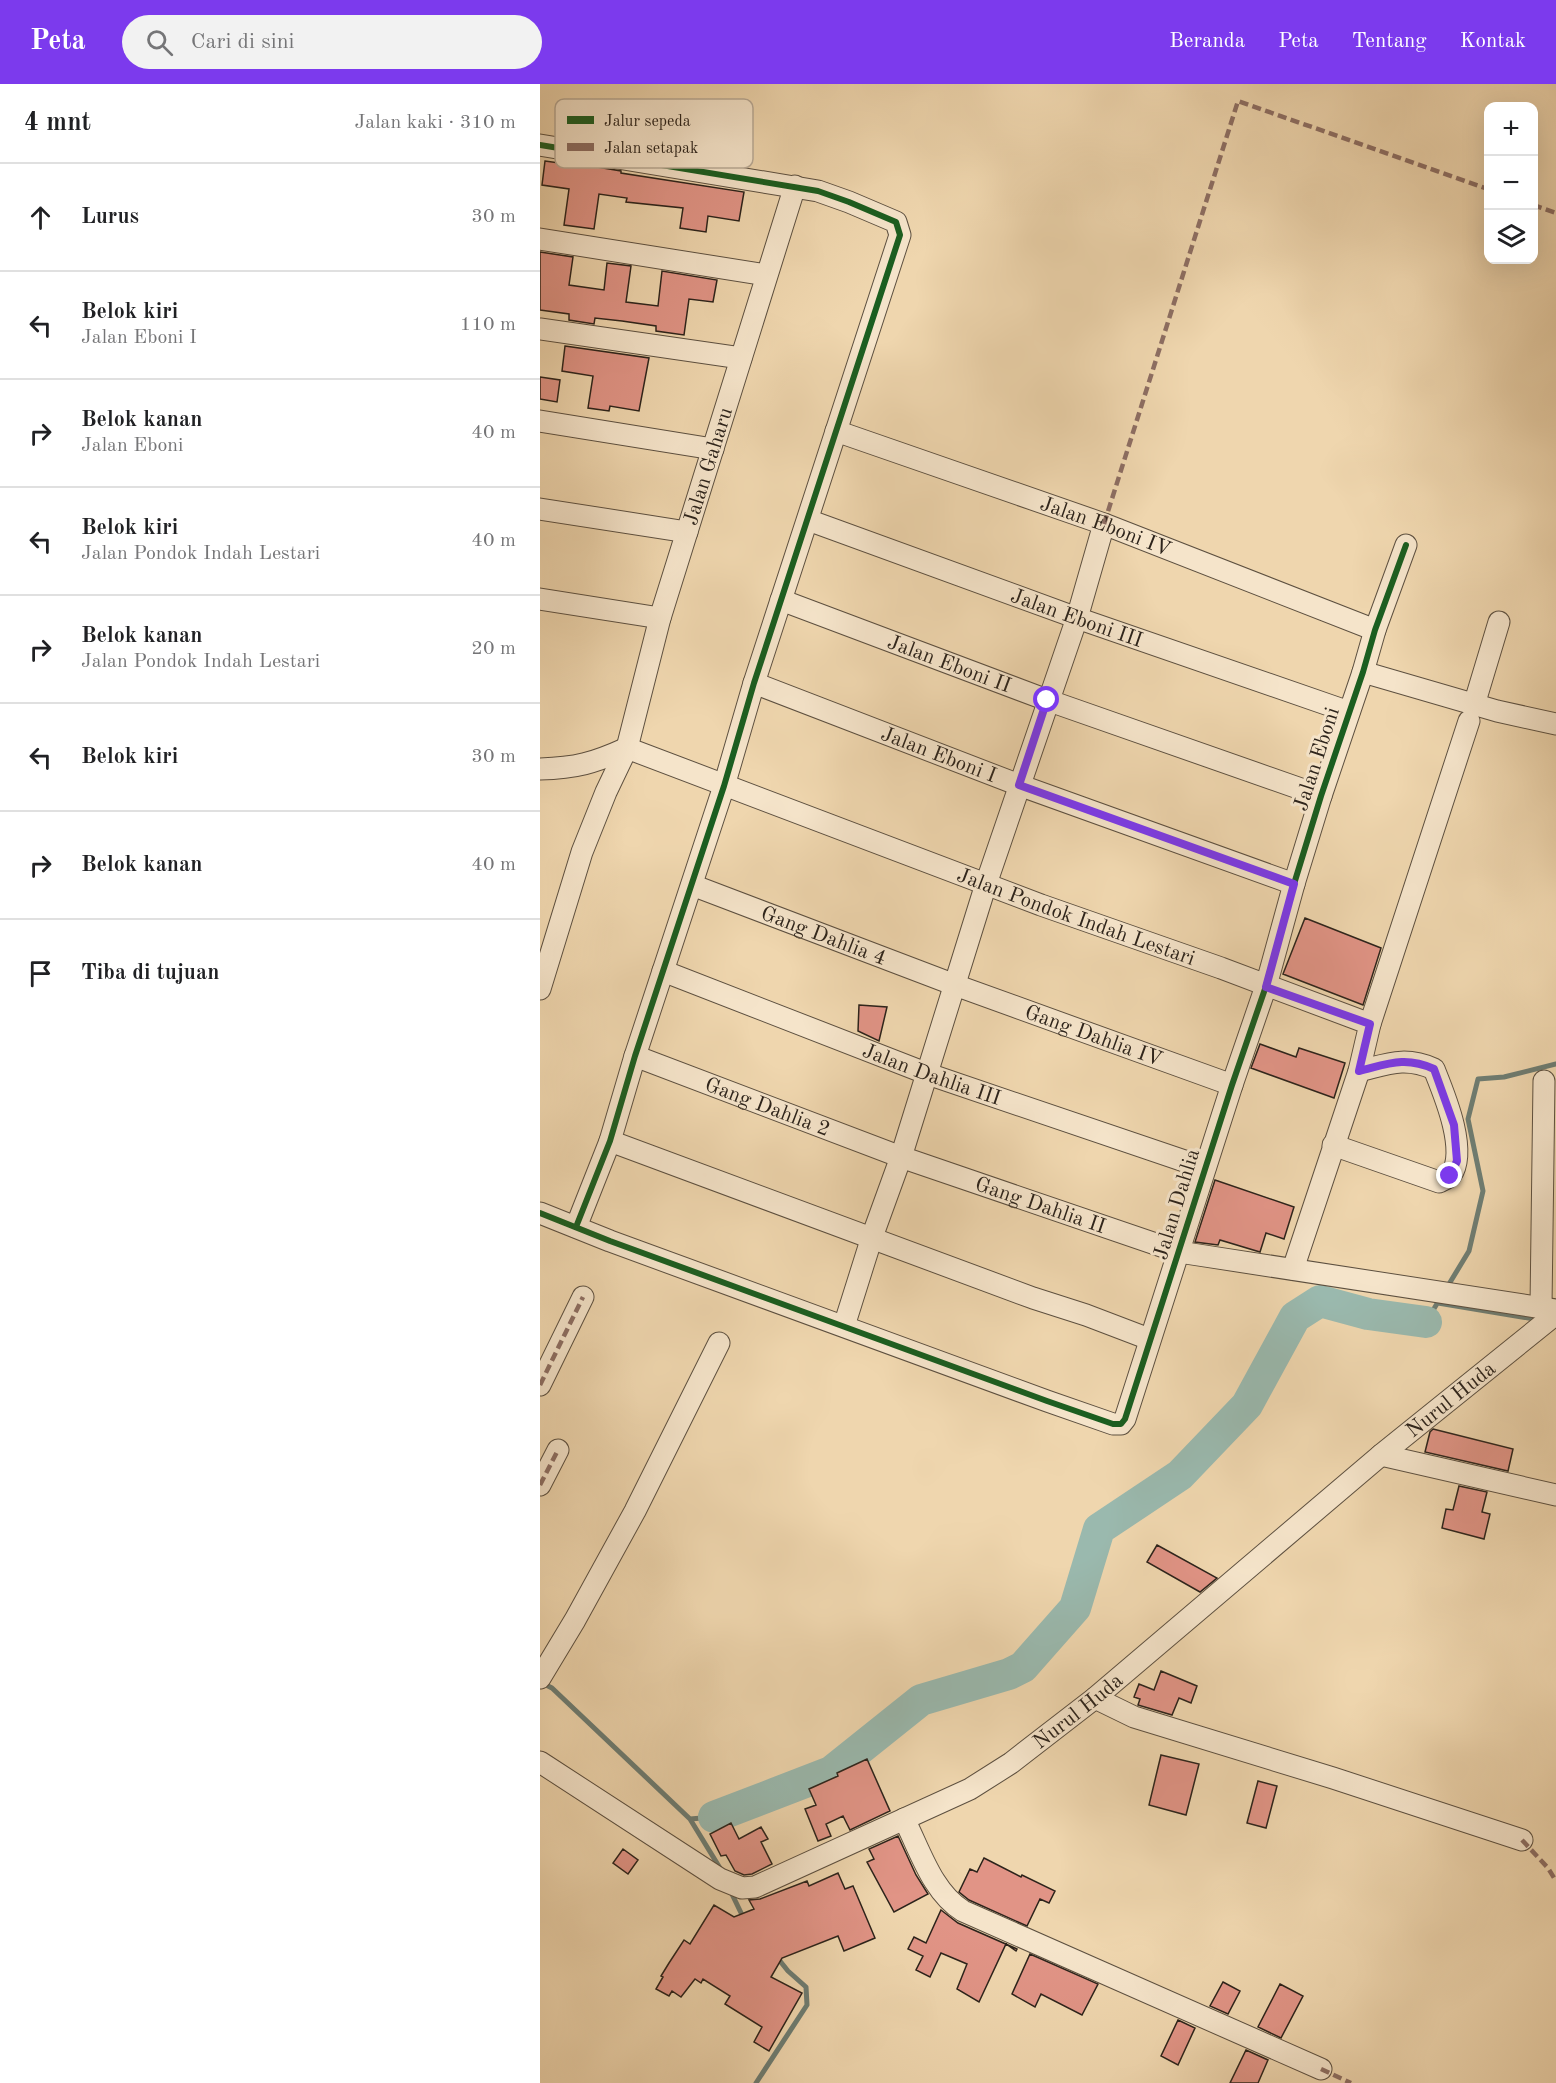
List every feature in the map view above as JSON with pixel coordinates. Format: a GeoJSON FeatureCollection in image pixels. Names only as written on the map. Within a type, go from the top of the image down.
{"type":"FeatureCollection","features":[{"type":"Feature","properties":{"kind":"street"},"geometry":{"type":"LineString","coordinates":[[540,145],[555,147]]}},
{"type":"Feature","properties":{"kind":"street"},"geometry":{"type":"LineString","coordinates":[[576,1227],[610,1141],[635,1056],[724,786],[754,683],[900,235],[896,222],[818,191],[683,168]]}},
{"type":"Feature","properties":{"kind":"street","name":"Jalan Gaharu"},"geometry":{"type":"LineString","coordinates":[[540,989],[582,852],[606,792],[627,748],[660,618],[795,186]]}},
{"type":"Feature","properties":{"kind":"street"},"geometry":{"type":"LineString","coordinates":[[540,239],[766,275]]}},
{"type":"Feature","properties":{"kind":"street"},"geometry":{"type":"LineString","coordinates":[[540,329],[741,358]]}},
{"type":"Feature","properties":{"kind":"street"},"geometry":{"type":"LineString","coordinates":[[540,421],[713,449]]}},
{"type":"Feature","properties":{"kind":"street","name":"Jalan Eboni IV"},"geometry":{"type":"LineString","coordinates":[[836,431],[1104,524],[1375,630]]}},
{"type":"Feature","properties":{"kind":"street"},"geometry":{"type":"LineString","coordinates":[[540,509],[687,532]]}},
{"type":"Feature","properties":{"kind":"street","name":"Jalan Eboni III"},"geometry":{"type":"LineString","coordinates":[[807,519],[1077,618],[1349,712]]}},
{"type":"Feature","properties":{"kind":"street"},"geometry":{"type":"LineString","coordinates":[[540,1213],[844,1326],[928,1074],[986,884],[1047,700],[1077,618],[1104,524]]}},
{"type":"Feature","properties":{"kind":"street","name":"Jalan Eboni"},"geometry":{"type":"LineString","coordinates":[[1266,987],[1321,796],[1375,630],[1406,545]]}},
{"type":"Feature","properties":{"kind":"street"},"geometry":{"type":"LineString","coordinates":[[540,599],[660,618]]}},
{"type":"Feature","properties":{"kind":"street","name":"Jalan Eboni II"},"geometry":{"type":"LineString","coordinates":[[781,600],[1047,700],[1321,796]]}},
{"type":"Feature","properties":{"kind":"street"},"geometry":{"type":"LineString","coordinates":[[1293,1269],[1359,1071],[1370,1024],[1499,622]]}},
{"type":"Feature","properties":{"kind":"street"},"geometry":{"type":"LineString","coordinates":[[1363,672],[1471,713],[1556,724]]}},
{"type":"Feature","properties":{"kind":"street","name":"Jalan Eboni I"},"geometry":{"type":"LineString","coordinates":[[754,683],[1019,785],[1294,884]]}},
{"type":"Feature","properties":{"kind":"street"},"geometry":{"type":"LineString","coordinates":[[540,769],[568,768],[597,761],[627,748]]}},
{"type":"Feature","properties":{"kind":"street","name":"Jalan Pondok Indah Lestari"},"geometry":{"type":"LineString","coordinates":[[627,748],[986,884],[1370,1024]]}},
{"type":"Feature","properties":{"kind":"street","name":"Gang Dahlia 4"},"geometry":{"type":"LineString","coordinates":[[692,885],[955,985]]}},
{"type":"Feature","properties":{"kind":"street","name":"Jalan Dahlia III"},"geometry":{"type":"LineString","coordinates":[[663,971],[928,1074],[1205,1168]]}},
{"type":"Feature","properties":{"kind":"street","name":"Gang Dahlia IV"},"geometry":{"type":"LineString","coordinates":[[955,985],[1232,1085]]}},
{"type":"Feature","properties":{"kind":"street","name":"Jalan Dahlia"},"geometry":{"type":"LineString","coordinates":[[844,1326],[1113,1424],[1121,1424],[1125,1419],[1232,1085],[1266,987]]}},
{"type":"Feature","properties":{"kind":"street","name":"Gang Dahlia 2"},"geometry":{"type":"LineString","coordinates":[[635,1056],[901,1157]]}},
{"type":"Feature","properties":{"kind":"street"},"geometry":{"type":"LineString","coordinates":[[1333,1145],[1439,1182],[1450,1176],[1457,1161],[1454,1125],[1434,1069],[1419,1062],[1400,1060],[1359,1071]]}},
{"type":"Feature","properties":{"kind":"street"},"geometry":{"type":"LineString","coordinates":[[1544,1082],[1551,1310]]}},
{"type":"Feature","properties":{"kind":"street"},"geometry":{"type":"LineString","coordinates":[[610,1141],[1149,1340]]}},
{"type":"Feature","properties":{"kind":"street","name":"Gang Dahlia II"},"geometry":{"type":"LineString","coordinates":[[901,1157],[1179,1252],[1551,1310]]}},
{"type":"Feature","properties":{"kind":"street"},"geometry":{"type":"LineString","coordinates":[[540,1385],[583,1297]]}},
{"type":"Feature","properties":{"kind":"street","name":"Nurul Huda"},"geometry":{"type":"LineString","coordinates":[[540,1762],[728,1882],[742,1888],[756,1887],[970,1790],[989,1778],[1095,1698],[1551,1310]]}},
{"type":"Feature","properties":{"kind":"street"},"geometry":{"type":"LineString","coordinates":[[543,1674],[635,1511],[719,1343]]}},
{"type":"Feature","properties":{"kind":"street"},"geometry":{"type":"LineString","coordinates":[[540,1485],[558,1450]]}},
{"type":"Feature","properties":{"kind":"street"},"geometry":{"type":"LineString","coordinates":[[1382,1455],[1556,1495]]}},
{"type":"Feature","properties":{"kind":"street"},"geometry":{"type":"LineString","coordinates":[[1095,1698],[1134,1717],[1333,1778],[1522,1840]]}},
{"type":"Feature","properties":{"kind":"street"},"geometry":{"type":"LineString","coordinates":[[904,1819],[938,1886],[952,1904],[963,1911],[1321,2069]]}},
{"type":"Feature","properties":{"kind":"building"},"geometry":{"type":"Polygon","coordinates":[[[545,161],[555,162],[555,168],[603,168],[621,171],[621,173],[744,192],[739,221],[708,216],[706,232],[680,228],[683,208],[626,202],[627,198],[599,194],[594,229],[564,225],[569,189],[542,185],[545,161]]]}},
{"type":"Feature","properties":{"kind":"building"},"geometry":{"type":"Polygon","coordinates":[[[540,252],[573,257],[569,285],[604,290],[607,263],[631,266],[626,302],[658,306],[662,271],[717,280],[713,302],[689,299],[684,335],[656,331],[656,326],[622,321],[595,318],[594,324],[569,320],[569,314],[540,310],[540,252]]]}},
{"type":"Feature","properties":{"kind":"building"},"geometry":{"type":"Polygon","coordinates":[[[565,346],[649,358],[639,411],[610,406],[609,411],[588,408],[593,376],[562,371],[565,346]]]}},
{"type":"Feature","properties":{"kind":"building"},"geometry":{"type":"Polygon","coordinates":[[[540,377],[560,380],[557,402],[540,399],[540,377]]]}},
{"type":"Feature","properties":{"kind":"building"},"geometry":{"type":"Polygon","coordinates":[[[1305,918],[1381,948],[1363,1005],[1283,974],[1305,918]]]}},
{"type":"Feature","properties":{"kind":"building"},"geometry":{"type":"Polygon","coordinates":[[[859,1005],[887,1007],[879,1041],[858,1031],[859,1005]]]}},
{"type":"Feature","properties":{"kind":"building"},"geometry":{"type":"Polygon","coordinates":[[[1260,1044],[1296,1057],[1299,1048],[1345,1063],[1334,1098],[1251,1068],[1260,1044]]]}},
{"type":"Feature","properties":{"kind":"building"},"geometry":{"type":"Polygon","coordinates":[[[1215,1180],[1294,1207],[1284,1239],[1266,1233],[1260,1252],[1220,1240],[1218,1245],[1195,1242],[1215,1180]]]}},
{"type":"Feature","properties":{"kind":"building"},"geometry":{"type":"Polygon","coordinates":[[[1433,1429],[1513,1449],[1508,1471],[1425,1452],[1430,1432],[1433,1429]]]}},
{"type":"Feature","properties":{"kind":"building"},"geometry":{"type":"Polygon","coordinates":[[[1459,1486],[1487,1492],[1482,1512],[1490,1514],[1484,1539],[1442,1528],[1446,1509],[1453,1510],[1459,1486]]]}},
{"type":"Feature","properties":{"kind":"building"},"geometry":{"type":"Polygon","coordinates":[[[1157,1545],[1217,1578],[1200,1592],[1147,1562],[1157,1545]]]}},
{"type":"Feature","properties":{"kind":"building"},"geometry":{"type":"Polygon","coordinates":[[[1161,1671],[1197,1686],[1191,1703],[1179,1698],[1172,1715],[1138,1705],[1140,1699],[1134,1697],[1139,1684],[1154,1690],[1161,1671]]]}},
{"type":"Feature","properties":{"kind":"building"},"geometry":{"type":"Polygon","coordinates":[[[1161,1755],[1199,1764],[1186,1815],[1149,1805],[1161,1755]]]}},
{"type":"Feature","properties":{"kind":"building"},"geometry":{"type":"Polygon","coordinates":[[[867,1759],[890,1811],[850,1830],[843,1816],[826,1824],[831,1836],[818,1841],[805,1809],[816,1805],[809,1789],[867,1759]]]}},
{"type":"Feature","properties":{"kind":"building"},"geometry":{"type":"Polygon","coordinates":[[[1258,1781],[1277,1786],[1266,1828],[1247,1823],[1258,1781]]]}},
{"type":"Feature","properties":{"kind":"building"},"geometry":{"type":"Polygon","coordinates":[[[731,1823],[739,1839],[761,1827],[768,1839],[761,1842],[772,1864],[752,1874],[744,1875],[735,1871],[726,1855],[721,1856],[710,1834],[731,1823]]]}},
{"type":"Feature","properties":{"kind":"building"},"geometry":{"type":"Polygon","coordinates":[[[898,1836],[916,1875],[928,1894],[894,1912],[867,1862],[874,1859],[869,1849],[898,1836]]]}},
{"type":"Feature","properties":{"kind":"building"},"geometry":{"type":"Polygon","coordinates":[[[623,1849],[638,1860],[628,1874],[613,1863],[623,1849]]]}},
{"type":"Feature","properties":{"kind":"building"},"geometry":{"type":"Polygon","coordinates":[[[984,1858],[1055,1891],[1049,1903],[1040,1899],[1027,1926],[969,1900],[959,1892],[970,1869],[977,1872],[984,1858]]]}},
{"type":"Feature","properties":{"kind":"building"},"geometry":{"type":"Polygon","coordinates":[[[838,1873],[845,1889],[853,1886],[875,1938],[844,1951],[838,1936],[782,1958],[771,1977],[802,1993],[769,2051],[754,2042],[762,2027],[725,2004],[730,1996],[703,1979],[701,1983],[695,1979],[681,1997],[672,1991],[669,1996],[656,1989],[663,1977],[661,1976],[684,1940],[690,1944],[714,1905],[734,1917],[754,1909],[749,1900],[760,1899],[807,1881],[809,1886],[838,1873]]]}},
{"type":"Feature","properties":{"kind":"building"},"geometry":{"type":"Polygon","coordinates":[[[941,1910],[958,1923],[1006,1944],[979,2002],[957,1989],[967,1964],[941,1953],[930,1977],[916,1970],[923,1956],[908,1949],[914,1937],[926,1943],[941,1910]]]}},
{"type":"Feature","properties":{"kind":"building"},"geometry":{"type":"Polygon","coordinates":[[[1030,1954],[1098,1984],[1082,2015],[1041,1994],[1035,2007],[1012,1994],[1030,1954]]]}},
{"type":"Feature","properties":{"kind":"building"},"geometry":{"type":"Polygon","coordinates":[[[1223,1982],[1240,1991],[1228,2014],[1210,2006],[1223,1982]]]}},
{"type":"Feature","properties":{"kind":"building"},"geometry":{"type":"Polygon","coordinates":[[[1280,1984],[1303,1996],[1281,2038],[1258,2027],[1280,1984]]]}},
{"type":"Feature","properties":{"kind":"building"},"geometry":{"type":"Polygon","coordinates":[[[1178,2020],[1195,2028],[1178,2065],[1161,2056],[1178,2020]]]}},
{"type":"Feature","properties":{"kind":"building"},"geometry":{"type":"Polygon","coordinates":[[[1246,2050],[1268,2060],[1258,2083],[1230,2083],[1246,2050]]]}},
{"type":"Feature","properties":{"kind":"waterway"},"geometry":{"type":"LineString","coordinates":[[1446,1289],[1469,1251],[1483,1191],[1468,1119],[1478,1079],[1504,1077],[1556,1064]]}},
{"type":"Feature","properties":{"kind":"waterway"},"geometry":{"type":"LineString","coordinates":[[1426,1322],[1441,1297]]}},
{"type":"Feature","properties":{"kind":"waterway"},"geometry":{"type":"LineString","coordinates":[[714,1817],[831,1772],[921,1700],[1009,1674],[1023,1667],[1075,1608],[1099,1529],[1180,1475],[1247,1405],[1295,1317],[1320,1301],[1368,1314],[1426,1322]]}},
{"type":"Feature","properties":{"kind":"waterway"},"geometry":{"type":"LineString","coordinates":[[1438,1303],[1540,1320]]}},
{"type":"Feature","properties":{"kind":"waterway"},"geometry":{"type":"LineString","coordinates":[[542,1683],[552,1688],[690,1819],[714,1817]]}},
{"type":"Feature","properties":{"kind":"waterway"},"geometry":{"type":"LineString","coordinates":[[690,1819],[723,1873]]}},
{"type":"Feature","properties":{"kind":"waterway"},"geometry":{"type":"LineString","coordinates":[[730,1890],[744,1919]]}},
{"type":"Feature","properties":{"kind":"waterway"},"geometry":{"type":"LineString","coordinates":[[756,2083],[807,2005],[806,1987],[788,1971],[776,1956]]}},
{"type":"Feature","properties":{"kind":"marked path"},"geometry":{"type":"LineString","coordinates":[[1104,524],[1238,101],[1484,188]]}},
{"type":"Feature","properties":{"kind":"marked path"},"geometry":{"type":"LineString","coordinates":[[1538,207],[1556,213]]}},
{"type":"Feature","properties":{"kind":"marked path"},"geometry":{"type":"LineString","coordinates":[[540,1385],[583,1297]]}},
{"type":"Feature","properties":{"kind":"marked path"},"geometry":{"type":"LineString","coordinates":[[540,1485],[558,1450]]}},
{"type":"Feature","properties":{"kind":"marked path"},"geometry":{"type":"LineString","coordinates":[[1522,1840],[1548,1868],[1556,1881]]}},
{"type":"Feature","properties":{"kind":"marked path"},"geometry":{"type":"LineString","coordinates":[[1321,2069],[1351,2083]]}},
{"type":"Feature","properties":{"kind":"cycle path"},"geometry":{"type":"LineString","coordinates":[[540,145],[555,147]]}},
{"type":"Feature","properties":{"kind":"cycle path"},"geometry":{"type":"LineString","coordinates":[[576,1227],[610,1141],[635,1056],[724,786],[754,683],[900,235],[896,222],[818,191],[679,168]]}},
{"type":"Feature","properties":{"kind":"cycle path"},"geometry":{"type":"LineString","coordinates":[[540,1213],[610,1241],[1047,1401],[1113,1424],[1121,1424],[1125,1419],[1266,986],[1321,796],[1375,630],[1406,545]]}},
{"type":"Feature","properties":{"kind":"route"},"geometry":{"type":"LineString","coordinates":[[1047,700],[1019,785],[1294,884],[1266,987],[1370,1024],[1359,1071],[1400,1060],[1419,1062],[1434,1069],[1454,1125],[1457,1161],[1450,1176]]}}]}
